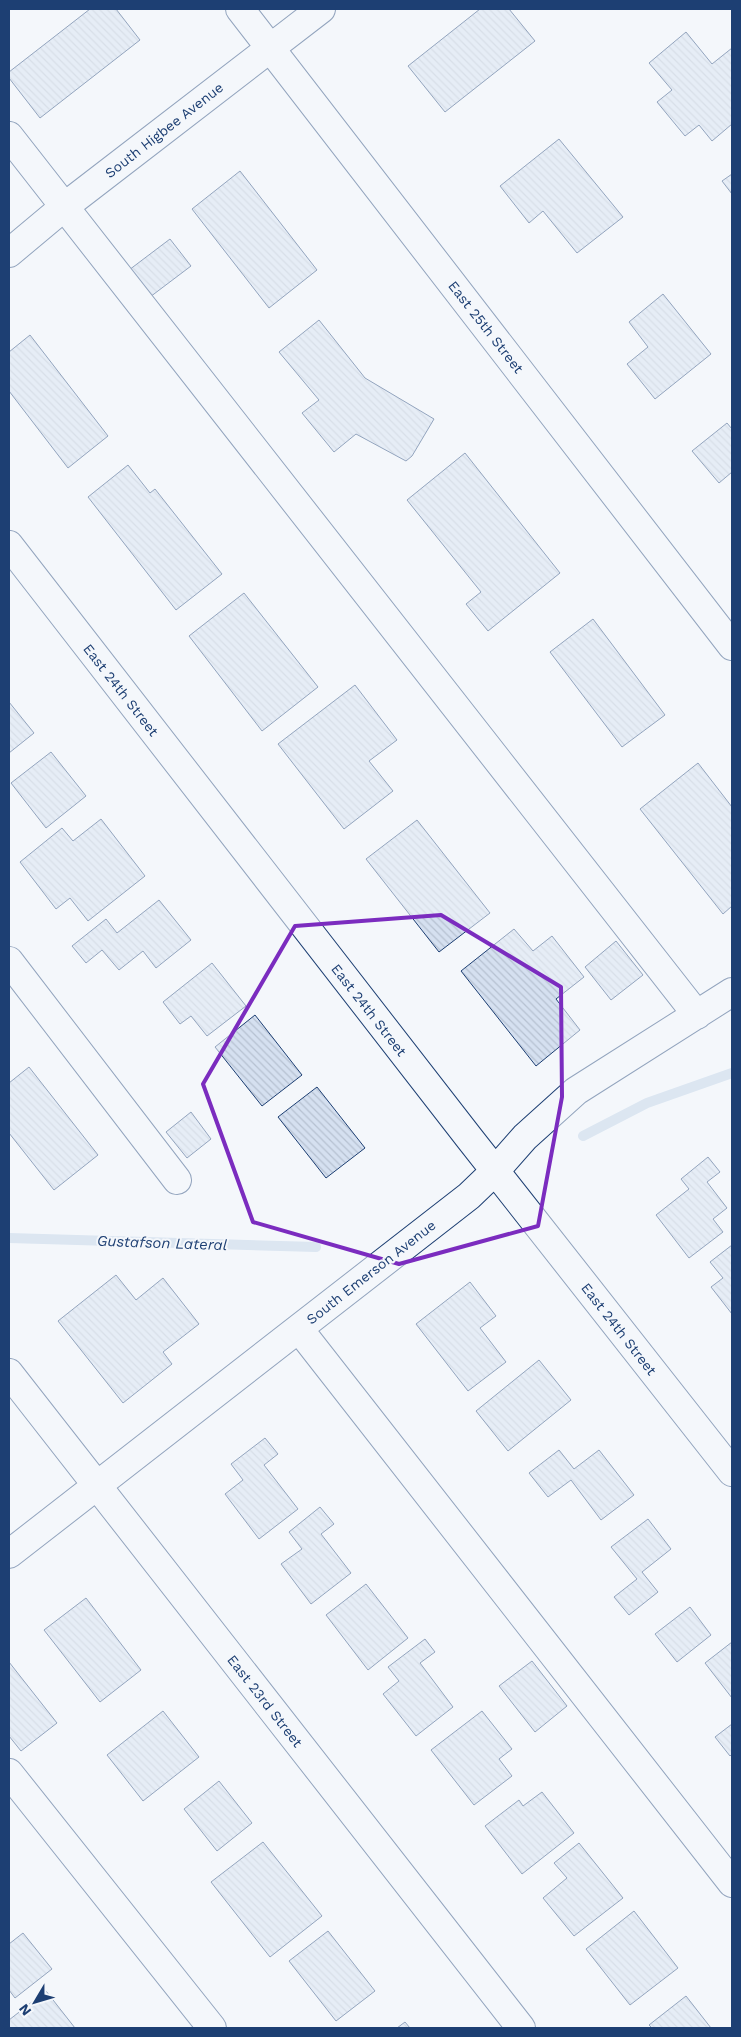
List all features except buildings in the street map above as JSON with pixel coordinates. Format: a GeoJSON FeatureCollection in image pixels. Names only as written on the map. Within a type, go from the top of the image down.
{"type":"FeatureCollection","features":[{"type":"Feature","properties":{"kind":"street","name":"East 25th Street"},"geometry":{"type":"LineString","coordinates":[[240,9],[732,646]]}},
{"type":"Feature","properties":{"kind":"street","name":"South Higbee Avenue"},"geometry":{"type":"LineString","coordinates":[[9,253],[64,207],[321,9]]}},
{"type":"Feature","properties":{"kind":"street"},"geometry":{"type":"LineString","coordinates":[[9,136],[697,1015]]}},
{"type":"Feature","properties":{"kind":"street","name":"East 24th Street"},"geometry":{"type":"LineString","coordinates":[[9,545],[495,1171],[732,1472]]}},
{"type":"Feature","properties":{"kind":"street"},"geometry":{"type":"LineString","coordinates":[[9,961],[178,1180]]}},
{"type":"Feature","properties":{"kind":"street","name":"South Emerson Avenue"},"geometry":{"type":"LineString","coordinates":[[9,1554],[464,1200],[495,1171],[525,1136],[576,1091],[732,992]]}},
{"type":"Feature","properties":{"kind":"street"},"geometry":{"type":"LineString","coordinates":[[299,1329],[732,1883]]}},
{"type":"Feature","properties":{"kind":"street","name":"East 23rd Street"},"geometry":{"type":"LineString","coordinates":[[9,1374],[521,2028]]}},
{"type":"Feature","properties":{"kind":"street"},"geometry":{"type":"LineString","coordinates":[[9,1773],[212,2028]]}},
{"type":"Feature","properties":{"kind":"highlighted area"},"geometry":{"type":"Polygon","coordinates":[[[441,915],[561,987],[562,1097],[538,1226],[399,1264],[253,1222],[203,1084],[295,926],[441,915]]]}},
{"type":"Feature","properties":{"kind":"waterway","name":"Gustafson Lateral"},"geometry":{"type":"LineString","coordinates":[[583,1136],[647,1103],[732,1073]]}},
{"type":"Feature","properties":{"kind":"waterway","name":"Gustafson Lateral"},"geometry":{"type":"LineString","coordinates":[[9,1238],[316,1247]]}}]}
